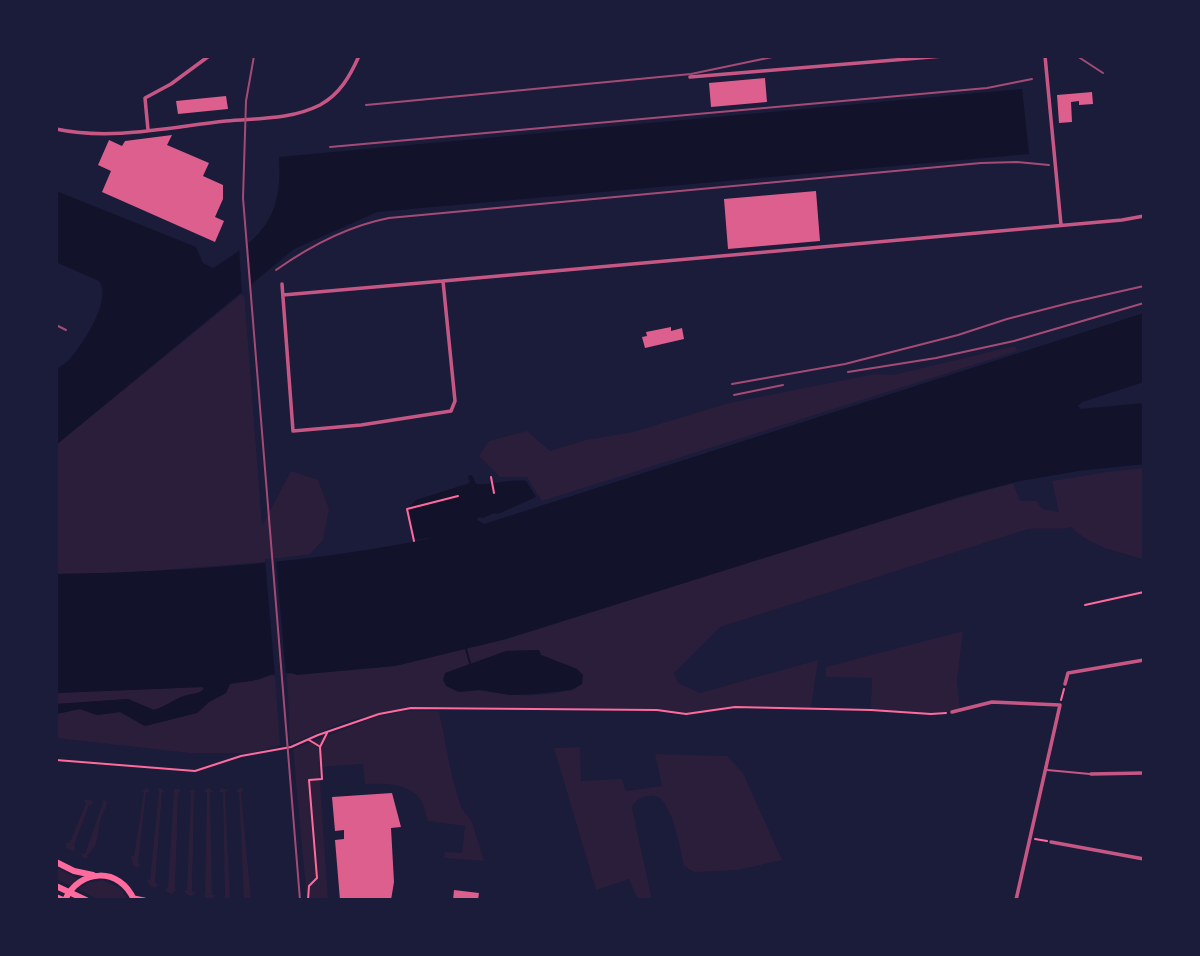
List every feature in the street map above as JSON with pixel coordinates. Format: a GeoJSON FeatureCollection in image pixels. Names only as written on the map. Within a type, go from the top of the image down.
{"type":"FeatureCollection","features":[{"type":"Feature","properties":{"kind":"main road"},"geometry":{"type":"LineString","coordinates":[[56,862],[93,876],[111,877],[121,882],[134,899],[144,900]]}},
{"type":"Feature","properties":{"kind":"main road"},"geometry":{"type":"LineString","coordinates":[[60,899],[76,884],[93,876]]}},
{"type":"Feature","properties":{"kind":"main road"},"geometry":{"type":"LineString","coordinates":[[59,887],[84,899]]}},
{"type":"Feature","properties":{"kind":"street"},"geometry":{"type":"LineString","coordinates":[[148,130],[145,98],[182,77],[209,56]]}},
{"type":"Feature","properties":{"kind":"street"},"geometry":{"type":"LineString","coordinates":[[56,129],[98,134],[298,114],[333,96],[349,76],[359,56]]}},
{"type":"Feature","properties":{"kind":"street"},"geometry":{"type":"LineString","coordinates":[[690,78],[943,56]]}},
{"type":"Feature","properties":{"kind":"street"},"geometry":{"type":"LineString","coordinates":[[1045,56],[1060,225]]}},
{"type":"Feature","properties":{"kind":"street"},"geometry":{"type":"LineString","coordinates":[[283,295],[1144,216]]}},
{"type":"Feature","properties":{"kind":"street"},"geometry":{"type":"LineString","coordinates":[[282,284],[293,431],[373,423],[451,411],[455,401],[443,281]]}},
{"type":"Feature","properties":{"kind":"street"},"geometry":{"type":"LineString","coordinates":[[1065,684],[1068,673],[1144,660]]}},
{"type":"Feature","properties":{"kind":"street"},"geometry":{"type":"LineString","coordinates":[[952,712],[992,702],[1060,705],[1016,900]]}},
{"type":"Feature","properties":{"kind":"street"},"geometry":{"type":"LineString","coordinates":[[1091,774],[1144,773]]}},
{"type":"Feature","properties":{"kind":"street"},"geometry":{"type":"LineString","coordinates":[[1051,842],[1144,859]]}},
{"type":"Feature","properties":{"kind":"lane"},"geometry":{"type":"LineString","coordinates":[[1045,770],[1091,774]]}},
{"type":"Feature","properties":{"kind":"path"},"geometry":{"type":"LineString","coordinates":[[491,477],[494,493]]}},
{"type":"Feature","properties":{"kind":"path"},"geometry":{"type":"LineString","coordinates":[[414,541],[407,509],[458,496]]}},
{"type":"Feature","properties":{"kind":"path"},"geometry":{"type":"LineString","coordinates":[[1085,605],[1144,592]]}},
{"type":"Feature","properties":{"kind":"path"},"geometry":{"type":"LineString","coordinates":[[1060,705],[1065,684]]}},
{"type":"Feature","properties":{"kind":"path"},"geometry":{"type":"LineString","coordinates":[[56,760],[186,772],[252,753],[291,747],[390,710],[411,708],[657,710],[686,714],[735,707],[931,714],[952,712]]}},
{"type":"Feature","properties":{"kind":"path"},"geometry":{"type":"LineString","coordinates":[[308,900],[309,886],[317,878],[309,780],[322,779],[320,747],[327,733]]}},
{"type":"Feature","properties":{"kind":"path"},"geometry":{"type":"LineString","coordinates":[[309,740],[320,747]]}},
{"type":"Feature","properties":{"kind":"path"},"geometry":{"type":"LineString","coordinates":[[1029,837],[1051,842]]}},
{"type":"Feature","properties":{"kind":"shaded area"},"geometry":{"type":"Polygon","coordinates":[[[1022,89],[1029,154],[377,212],[294,249],[56,445],[56,370],[69,360],[88,334],[99,310],[102,289],[99,281],[56,262],[56,191],[196,247],[203,263],[213,268],[245,247],[266,224],[277,196],[279,157],[1022,89]]]}},
{"type":"Feature","properties":{"kind":"shaded area"},"geometry":{"type":"Polygon","coordinates":[[[244,292],[262,526],[291,471],[318,480],[329,509],[323,540],[310,554],[265,562],[123,573],[56,574],[56,445],[244,292]]]}},
{"type":"Feature","properties":{"kind":"shaded area"},"geometry":{"type":"Polygon","coordinates":[[[1144,313],[1144,382],[1082,402],[1078,406],[1081,409],[1144,403],[1144,464],[1020,481],[962,496],[506,639],[395,666],[297,675],[282,673],[230,684],[226,693],[209,702],[197,713],[145,726],[120,712],[97,715],[80,709],[56,714],[56,704],[128,699],[154,710],[204,689],[56,693],[56,574],[152,571],[295,560],[437,537],[414,540],[408,508],[416,500],[470,483],[468,476],[472,475],[476,484],[526,481],[536,497],[498,514],[478,517],[477,520],[484,524],[1144,313]]]}},
{"type":"Feature","properties":{"kind":"shaded area"},"geometry":{"type":"Polygon","coordinates":[[[1015,346],[1017,351],[542,501],[527,477],[500,477],[479,456],[489,441],[527,431],[550,451],[586,440],[633,432],[729,403],[875,374],[893,375],[1015,346]]]}},
{"type":"Feature","properties":{"kind":"shaded area"},"geometry":{"type":"Polygon","coordinates":[[[1144,468],[1144,559],[1096,544],[1071,527],[1028,529],[720,627],[674,673],[678,683],[700,693],[818,660],[811,708],[735,707],[686,714],[657,710],[411,708],[350,720],[290,744],[287,674],[395,666],[506,639],[874,522],[1013,483],[1020,501],[1037,501],[1042,509],[1059,512],[1052,481],[1144,468]],[[538,650],[506,651],[480,690],[545,695],[582,684],[577,669],[541,655],[538,650]]]}},
{"type":"Feature","properties":{"kind":"shaded area"},"geometry":{"type":"Polygon","coordinates":[[[963,631],[957,681],[960,710],[931,714],[871,710],[872,678],[826,677],[826,667],[963,631]]]}},
{"type":"Feature","properties":{"kind":"shaded area"},"geometry":{"type":"Polygon","coordinates":[[[539,650],[541,655],[577,669],[583,675],[582,684],[572,690],[510,695],[480,690],[459,692],[446,686],[443,680],[445,673],[506,651],[539,650]]]}},
{"type":"Feature","properties":{"kind":"shaded area"},"geometry":{"type":"Polygon","coordinates":[[[267,674],[275,676],[280,745],[252,753],[190,753],[56,738],[56,714],[80,709],[97,715],[120,712],[145,726],[197,713],[209,702],[226,693],[230,684],[261,679],[267,674]]]}},
{"type":"Feature","properties":{"kind":"shaded area"},"geometry":{"type":"Polygon","coordinates":[[[203,687],[201,693],[154,710],[128,699],[56,704],[56,693],[203,687]]]}},
{"type":"Feature","properties":{"kind":"shaded area"},"geometry":{"type":"Polygon","coordinates":[[[406,711],[439,711],[461,807],[472,822],[484,861],[444,858],[445,852],[462,853],[465,826],[428,821],[422,801],[409,790],[387,784],[365,784],[363,764],[319,767],[328,900],[307,900],[293,749],[378,716],[406,711]]]}},
{"type":"Feature","properties":{"kind":"shaded area"},"geometry":{"type":"Polygon","coordinates":[[[580,747],[581,781],[622,779],[626,791],[662,786],[655,754],[727,756],[743,773],[782,860],[738,870],[694,872],[684,866],[674,824],[663,801],[656,796],[646,796],[637,800],[632,808],[652,900],[638,900],[629,879],[596,890],[554,748],[580,747]]]}},
{"type":"Feature","properties":{"kind":"shaded area"},"geometry":{"type":"Polygon","coordinates":[[[240,787],[244,791],[241,792],[251,900],[244,900],[239,792],[236,792],[240,787]]]}},
{"type":"Feature","properties":{"kind":"shaded area"},"geometry":{"type":"Polygon","coordinates":[[[146,788],[150,792],[146,792],[138,863],[141,865],[137,868],[133,865],[131,856],[134,856],[144,792],[141,791],[146,788]]]}},
{"type":"Feature","properties":{"kind":"shaded area"},"geometry":{"type":"Polygon","coordinates":[[[160,788],[165,792],[162,792],[155,883],[159,884],[155,888],[150,886],[147,880],[150,880],[157,790],[160,788]]]}},
{"type":"Feature","properties":{"kind":"shaded area"},"geometry":{"type":"Polygon","coordinates":[[[210,788],[213,792],[210,792],[212,895],[215,895],[212,900],[208,900],[203,895],[207,792],[204,792],[210,788]]]}},
{"type":"Feature","properties":{"kind":"shaded area"},"geometry":{"type":"Polygon","coordinates":[[[221,788],[229,790],[225,792],[230,900],[225,900],[223,792],[219,792],[221,788]]]}},
{"type":"Feature","properties":{"kind":"shaded area"},"geometry":{"type":"Polygon","coordinates":[[[174,789],[181,792],[178,793],[177,890],[172,894],[165,889],[168,888],[174,789]]]}},
{"type":"Feature","properties":{"kind":"shaded area"},"geometry":{"type":"Polygon","coordinates":[[[193,789],[197,792],[194,793],[192,891],[196,893],[192,896],[184,891],[187,890],[191,793],[188,792],[193,789]]]}},
{"type":"Feature","properties":{"kind":"shaded area"},"geometry":{"type":"Polygon","coordinates":[[[84,799],[93,801],[74,845],[76,850],[72,851],[66,848],[65,843],[70,842],[86,804],[84,799]]]}},
{"type":"Feature","properties":{"kind":"shaded area"},"geometry":{"type":"Polygon","coordinates":[[[104,800],[107,805],[101,818],[96,844],[86,856],[90,857],[84,859],[81,854],[85,854],[103,803],[101,802],[104,800]]]}},
{"type":"Feature","properties":{"kind":"shaded area"},"geometry":{"type":"Polygon","coordinates":[[[56,867],[80,880],[71,886],[56,879],[56,867]]]}},
{"type":"Feature","properties":{"kind":"shaded area"},"geometry":{"type":"Polygon","coordinates":[[[102,880],[120,888],[129,900],[99,900],[78,889],[87,883],[102,880]]]}},
{"type":"Feature","properties":{"kind":"pier"},"geometry":{"type":"Polygon","coordinates":[[[248,239],[252,288],[242,297],[239,247],[248,239]]]}},
{"type":"Feature","properties":{"kind":"pier"},"geometry":{"type":"Polygon","coordinates":[[[276,558],[286,676],[275,677],[265,559],[276,558]]]}},
{"type":"Feature","properties":{"kind":"building"},"geometry":{"type":"Polygon","coordinates":[[[765,78],[767,102],[711,107],[709,83],[765,78]]]}},
{"type":"Feature","properties":{"kind":"building"},"geometry":{"type":"Polygon","coordinates":[[[1092,92],[1093,104],[1079,105],[1079,101],[1071,102],[1072,122],[1059,123],[1057,95],[1092,92]]]}},
{"type":"Feature","properties":{"kind":"building"},"geometry":{"type":"Polygon","coordinates":[[[226,96],[228,109],[178,114],[176,101],[226,96]]]}},
{"type":"Feature","properties":{"kind":"building"},"geometry":{"type":"Polygon","coordinates":[[[172,135],[167,145],[209,163],[203,176],[223,185],[223,199],[215,217],[224,221],[215,242],[102,192],[111,171],[98,165],[109,140],[122,146],[125,141],[172,135]]]}},
{"type":"Feature","properties":{"kind":"building"},"geometry":{"type":"Polygon","coordinates":[[[816,191],[820,241],[728,249],[724,199],[816,191]]]}},
{"type":"Feature","properties":{"kind":"building"},"geometry":{"type":"Polygon","coordinates":[[[671,327],[671,331],[682,328],[684,339],[645,348],[642,337],[647,336],[646,332],[671,327]]]}},
{"type":"Feature","properties":{"kind":"building"},"geometry":{"type":"Polygon","coordinates":[[[392,793],[401,827],[391,828],[394,882],[391,900],[340,900],[335,840],[344,839],[344,830],[335,831],[332,797],[392,793]]]}},
{"type":"Feature","properties":{"kind":"building"},"geometry":{"type":"Polygon","coordinates":[[[454,890],[479,893],[478,900],[453,900],[454,890]]]}},
{"type":"Feature","properties":{"kind":"waterway"},"geometry":{"type":"LineString","coordinates":[[466,649],[470,663]]}},
{"type":"Feature","properties":{"kind":"railway"},"geometry":{"type":"LineString","coordinates":[[254,56],[246,101],[243,198],[300,900]]}},
{"type":"Feature","properties":{"kind":"railway"},"geometry":{"type":"LineString","coordinates":[[366,105],[691,74],[777,56]]}},
{"type":"Feature","properties":{"kind":"railway"},"geometry":{"type":"LineString","coordinates":[[1077,56],[1103,73]]}},
{"type":"Feature","properties":{"kind":"railway"},"geometry":{"type":"LineString","coordinates":[[330,147],[987,88],[1032,79]]}},
{"type":"Feature","properties":{"kind":"railway"},"geometry":{"type":"LineString","coordinates":[[276,270],[330,238],[389,218],[981,163],[1049,165]]}},
{"type":"Feature","properties":{"kind":"railway"},"geometry":{"type":"LineString","coordinates":[[732,384],[845,364],[958,335],[1007,319],[1144,286]]}},
{"type":"Feature","properties":{"kind":"railway"},"geometry":{"type":"LineString","coordinates":[[848,372],[936,358],[1014,341],[1144,303]]}},
{"type":"Feature","properties":{"kind":"railway"},"geometry":{"type":"LineString","coordinates":[[56,325],[66,330]]}},
{"type":"Feature","properties":{"kind":"railway"},"geometry":{"type":"LineString","coordinates":[[734,395],[783,385]]}}]}
